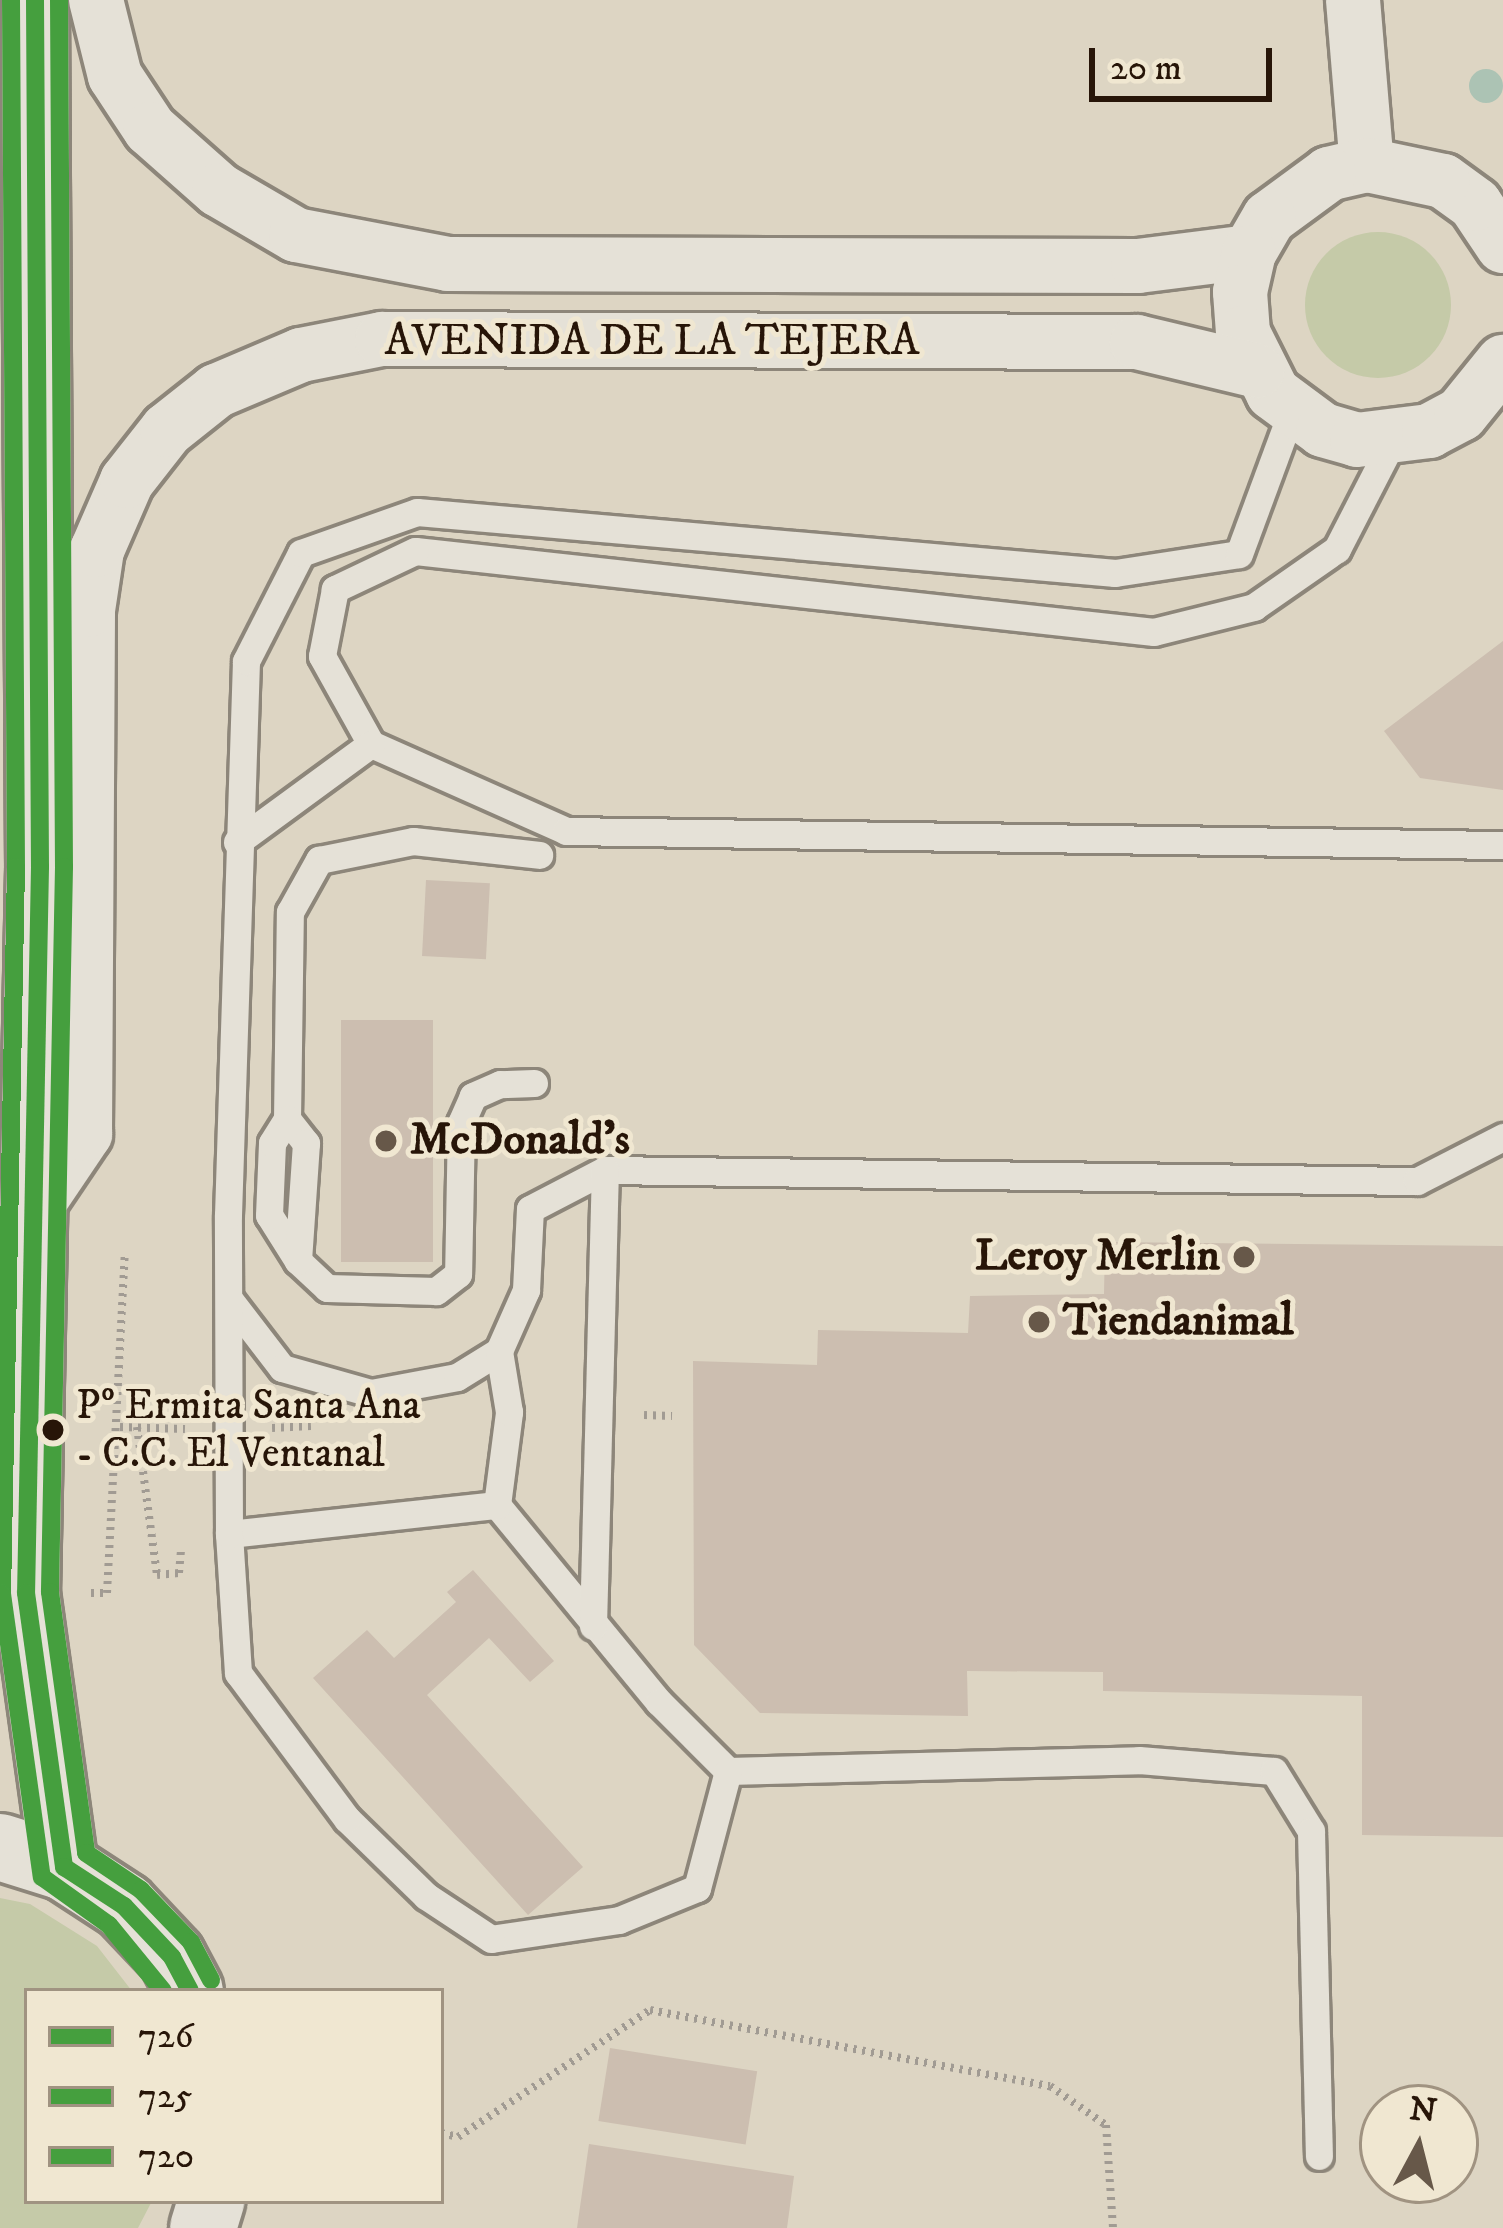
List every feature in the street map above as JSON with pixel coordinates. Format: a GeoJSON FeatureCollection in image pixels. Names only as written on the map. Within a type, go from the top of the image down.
{"type":"FeatureCollection","features":[{"type":"Feature","properties":{"kind":"main road"},"geometry":{"type":"LineString","coordinates":[[35,0],[40,867],[26,1593],[64,1868]]}},
{"type":"Feature","properties":{"kind":"main road"},"geometry":{"type":"LineString","coordinates":[[0,1847],[64,1868],[124,1906],[172,1958],[188,1988]]}},
{"type":"Feature","properties":{"kind":"street","name":"AVENIDA DE LA TEJERA"},"geometry":{"type":"LineString","coordinates":[[96,0],[115,76],[150,129],[219,190],[296,235],[448,264],[1138,266],[1249,252]]}},
{"type":"Feature","properties":{"kind":"street"},"geometry":{"type":"LineString","coordinates":[[1353,0],[1367,165]]}},
{"type":"Feature","properties":{"kind":"street"},"geometry":{"type":"LineString","coordinates":[[1494,219],[1443,181],[1367,165],[1296,192],[1249,252],[1243,333],[1258,370],[1292,412],[1358,440],[1393,440],[1461,414],[1503,362]]}},
{"type":"Feature","properties":{"kind":"street","name":"AVENIDA DE LA TEJERA"},"geometry":{"type":"LineString","coordinates":[[31,1214],[85,1134],[88,610],[97,550],[127,481],[167,430],[216,391],[301,355],[382,339],[1137,342],[1258,370]]}},
{"type":"Feature","properties":{"kind":"lane"},"geometry":{"type":"LineString","coordinates":[[728,1771],[697,1888],[619,1920],[491,1940],[426,1896],[347,1820],[238,1673],[229,1534],[230,1299],[237,842],[246,661],[301,553],[417,512],[1114,573],[1239,554],[1292,412]]}},
{"type":"Feature","properties":{"kind":"lane"},"geometry":{"type":"LineString","coordinates":[[1393,440],[1337,549],[1254,608],[1154,632],[415,551],[334,589],[322,656],[371,744],[566,831],[1503,844]]}},
{"type":"Feature","properties":{"kind":"lane"},"geometry":{"type":"LineString","coordinates":[[237,842],[371,744]]}},
{"type":"Feature","properties":{"kind":"lane"},"geometry":{"type":"LineString","coordinates":[[534,1084],[500,1084],[473,1096],[461,1123],[458,1274],[436,1291],[327,1288],[298,1261],[306,1144],[287,1119],[290,912],[319,860],[413,841],[538,855]]}},
{"type":"Feature","properties":{"kind":"lane"},"geometry":{"type":"LineString","coordinates":[[1319,2156],[1311,1832],[1274,1771],[1138,1760],[728,1771],[593,1626],[497,1505],[509,1412],[500,1351],[526,1290],[530,1209],[605,1170],[1417,1180],[1503,1137]]}},
{"type":"Feature","properties":{"kind":"lane"},"geometry":{"type":"LineString","coordinates":[[593,1626],[605,1170]]}},
{"type":"Feature","properties":{"kind":"lane"},"geometry":{"type":"LineString","coordinates":[[230,1299],[282,1367],[370,1393],[458,1377],[500,1351]]}},
{"type":"Feature","properties":{"kind":"lane"},"geometry":{"type":"LineString","coordinates":[[229,1534],[497,1505]]}},
{"type":"Feature","properties":{"kind":"path"},"geometry":{"type":"LineString","coordinates":[[124,1252],[120,1427],[192,1429],[190,1450]]}},
{"type":"Feature","properties":{"kind":"path"},"geometry":{"type":"LineString","coordinates":[[137,1427],[157,1575],[178,1573],[183,1532]]}},
{"type":"Feature","properties":{"kind":"path"},"geometry":{"type":"LineString","coordinates":[[444,2134],[458,2137],[650,2010],[1049,2086],[1106,2125],[1113,2228]]}},
{"type":"Feature","properties":{"kind":"shaded area"},"geometry":{"type":"Polygon","coordinates":[[[1486,69],[1498,74],[1503,86],[1498,98],[1486,103],[1474,98],[1469,86],[1474,74],[1486,69]]]}},
{"type":"Feature","properties":{"kind":"shaded area"},"geometry":{"type":"Polygon","coordinates":[[[1378,232],[1406,237],[1430,253],[1446,277],[1451,305],[1446,333],[1430,357],[1406,373],[1378,378],[1350,373],[1326,357],[1310,333],[1305,305],[1310,277],[1326,253],[1350,237],[1378,232]]]}},
{"type":"Feature","properties":{"kind":"shaded area"},"geometry":{"type":"Polygon","coordinates":[[[0,1898],[30,1904],[97,1946],[130,1988],[24,1988],[24,2204],[150,2204],[138,2228],[0,2228],[0,1898]]]}},
{"type":"Feature","properties":{"kind":"building"},"geometry":{"type":"Polygon","coordinates":[[[1503,641],[1503,790],[1420,778],[1384,731],[1503,641]]]}},
{"type":"Feature","properties":{"kind":"building"},"geometry":{"type":"Polygon","coordinates":[[[426,880],[490,883],[486,959],[422,956],[426,880]]]}},
{"type":"Feature","properties":{"kind":"building","name":"McDonald's"},"geometry":{"type":"Polygon","coordinates":[[[341,1020],[433,1020],[433,1262],[341,1262],[341,1020]]]}},
{"type":"Feature","properties":{"kind":"building"},"geometry":{"type":"Polygon","coordinates":[[[1105,1242],[1503,1246],[1503,1837],[1362,1835],[1362,1696],[1103,1691],[1103,1672],[967,1671],[968,1716],[760,1713],[694,1645],[693,1361],[817,1365],[818,1330],[968,1333],[970,1296],[1104,1294],[1105,1242]]]}},
{"type":"Feature","properties":{"kind":"building"},"geometry":{"type":"Polygon","coordinates":[[[473,1570],[554,1661],[530,1682],[489,1638],[427,1695],[583,1867],[528,1915],[313,1678],[367,1630],[394,1658],[456,1602],[447,1592],[473,1570]]]}},
{"type":"Feature","properties":{"kind":"building"},"geometry":{"type":"Polygon","coordinates":[[[610,2048],[757,2071],[746,2144],[598,2121],[610,2048]]]}},
{"type":"Feature","properties":{"kind":"building"},"geometry":{"type":"Polygon","coordinates":[[[589,2144],[794,2176],[787,2228],[577,2228],[589,2144]]]}},
{"type":"Feature","properties":{"kind":"transit line","name":"725"},"geometry":{"type":"LineString","coordinates":[[11,0],[16,867],[2,1594],[42,1877],[109,1925],[161,1988]]}},
{"type":"Feature","properties":{"kind":"transit line","name":"726"},"geometry":{"type":"LineString","coordinates":[[35,0],[40,867],[26,1593],[64,1867]]}},
{"type":"Feature","properties":{"kind":"transit line","name":"720"},"geometry":{"type":"LineString","coordinates":[[59,0],[64,867],[50,1592],[86,1853],[141,1890],[191,1942],[211,1980]]}},
{"type":"Feature","properties":{"kind":"transit line","name":"726"},"geometry":{"type":"LineString","coordinates":[[64,1867],[124,1906],[172,1957],[188,1988]]}},
{"type":"Feature","properties":{"kind":"place","name":"McDonald's"},"geometry":{"type":"Point","coordinates":[386,1141]}},
{"type":"Feature","properties":{"kind":"place","name":"Leroy Merlin"},"geometry":{"type":"Point","coordinates":[1244,1257]}},
{"type":"Feature","properties":{"kind":"place","name":"Tiendanimal"},"geometry":{"type":"Point","coordinates":[1039,1322]}},
{"type":"Feature","properties":{"kind":"place","name":"Pº Ermita Santa Ana - C.C. El Ventanal"},"geometry":{"type":"Point","coordinates":[53,1430]}}]}
